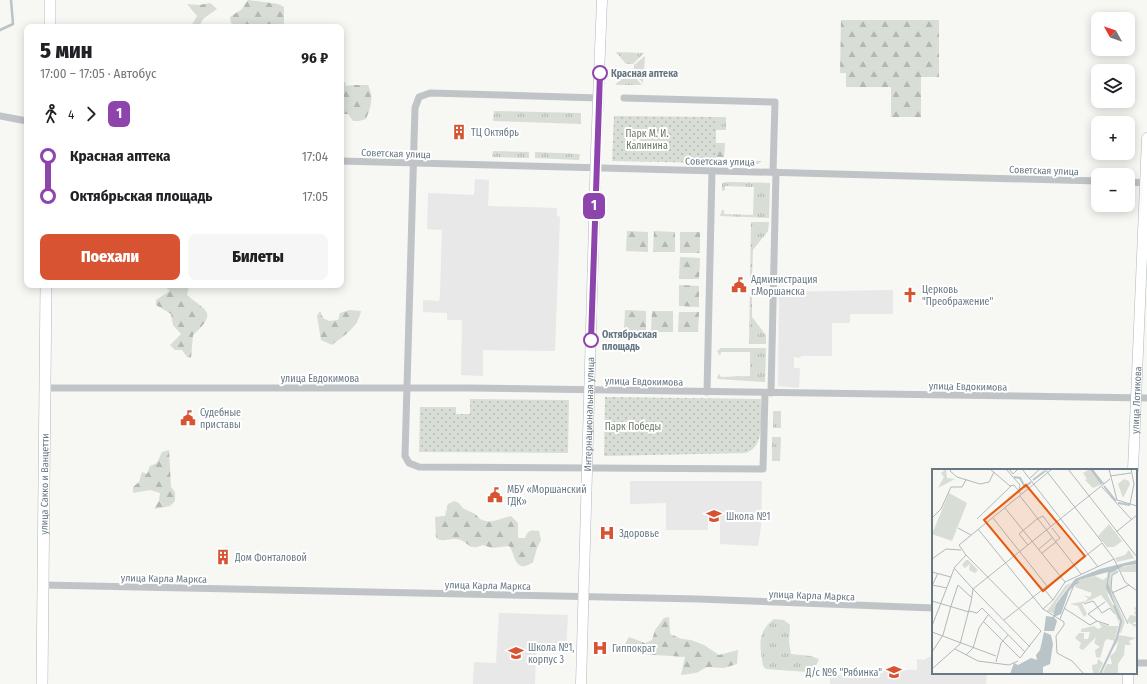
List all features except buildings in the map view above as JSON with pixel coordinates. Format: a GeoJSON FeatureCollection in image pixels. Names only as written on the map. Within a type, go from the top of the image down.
{"type":"FeatureCollection","features":[{"type":"Feature","properties":{"kind":"main road"},"geometry":{"type":"LineString","coordinates":[[50,0],[50,24]]}},
{"type":"Feature","properties":{"kind":"main road","name":"улица Сакко и Ванцетти"},"geometry":{"type":"LineString","coordinates":[[42,684],[46,288]]}},
{"type":"Feature","properties":{"kind":"street","name":"Интернациональная улица"},"geometry":{"type":"LineString","coordinates":[[581,684],[602,0]]}},
{"type":"Feature","properties":{"kind":"street"},"geometry":{"type":"LineString","coordinates":[[599,98],[430,93],[419,97],[415,108],[413,163],[405,456],[409,463],[419,467],[763,469],[768,393],[775,172],[775,102],[624,98]]}},
{"type":"Feature","properties":{"kind":"street"},"geometry":{"type":"LineString","coordinates":[[0,116],[24,120]]}},
{"type":"Feature","properties":{"kind":"street","name":"улица Лотикова"},"geometry":{"type":"LineString","coordinates":[[1133,469],[1147,138]]}},
{"type":"Feature","properties":{"kind":"street","name":"Советская улица"},"geometry":{"type":"LineString","coordinates":[[344,161],[1091,181]]}},
{"type":"Feature","properties":{"kind":"street"},"geometry":{"type":"LineString","coordinates":[[707,392],[712,171]]}},
{"type":"Feature","properties":{"kind":"street"},"geometry":{"type":"LineString","coordinates":[[1135,182],[1146,183]]}},
{"type":"Feature","properties":{"kind":"street","name":"улица Евдокимова"},"geometry":{"type":"LineString","coordinates":[[45,388],[407,388],[1147,398]]}},
{"type":"Feature","properties":{"kind":"street","name":"улица Карла Маркса"},"geometry":{"type":"LineString","coordinates":[[43,585],[698,600],[932,608]]}},
{"type":"Feature","properties":{"kind":"shaded area"},"geometry":{"type":"Polygon","coordinates":[[[475,179],[489,180],[488,206],[557,208],[557,216],[560,217],[555,351],[483,350],[483,376],[461,375],[462,320],[447,320],[447,313],[423,312],[423,300],[439,301],[440,296],[442,230],[427,229],[428,193],[474,195],[475,179]]]}},
{"type":"Feature","properties":{"kind":"shaded area"},"geometry":{"type":"Polygon","coordinates":[[[893,290],[893,314],[850,314],[850,323],[832,323],[832,356],[794,357],[794,368],[800,368],[799,388],[778,386],[779,292],[893,290]]]}},
{"type":"Feature","properties":{"kind":"shaded area","name":"Школа №1"},"geometry":{"type":"Polygon","coordinates":[[[630,481],[762,481],[761,526],[758,546],[720,544],[720,522],[708,522],[708,530],[666,530],[666,503],[630,504],[630,481]]]}},
{"type":"Feature","properties":{"kind":"shaded area","name":"Школа №1, корпус 3"},"geometry":{"type":"Polygon","coordinates":[[[499,613],[568,615],[566,647],[536,647],[535,684],[473,684],[474,662],[496,663],[499,613]]]}},
{"type":"Feature","properties":{"kind":"shaded area","name":"Д/с №6 \"Рябинка\""},"geometry":{"type":"Polygon","coordinates":[[[932,657],[932,674],[987,674],[986,684],[830,684],[830,675],[854,676],[855,669],[917,670],[917,659],[924,660],[932,657]]]}},
{"type":"Feature","properties":{"kind":"green space"},"geometry":{"type":"Polygon","coordinates":[[[248,0],[278,4],[284,7],[284,24],[231,23],[230,17],[242,9],[248,0]]]}},
{"type":"Feature","properties":{"kind":"green space"},"geometry":{"type":"Polygon","coordinates":[[[210,3],[217,9],[203,19],[200,24],[192,24],[197,16],[187,4],[199,5],[210,3]]]}},
{"type":"Feature","properties":{"kind":"green space"},"geometry":{"type":"Polygon","coordinates":[[[841,20],[939,20],[939,77],[921,77],[921,117],[891,117],[891,87],[846,87],[846,73],[840,73],[841,20]]]}},
{"type":"Feature","properties":{"kind":"green space"},"geometry":{"type":"Polygon","coordinates":[[[616,52],[644,53],[633,64],[626,64],[616,52]]]}},
{"type":"Feature","properties":{"kind":"green space"},"geometry":{"type":"Polygon","coordinates":[[[645,56],[643,83],[634,73],[634,65],[645,56]]]}},
{"type":"Feature","properties":{"kind":"green space"},"geometry":{"type":"Polygon","coordinates":[[[626,74],[632,74],[642,85],[615,85],[626,74]]]}},
{"type":"Feature","properties":{"kind":"green space"},"geometry":{"type":"Polygon","coordinates":[[[344,82],[346,86],[368,85],[371,94],[371,102],[366,119],[353,121],[348,114],[344,114],[344,82]]]}},
{"type":"Feature","properties":{"kind":"green space"},"geometry":{"type":"Polygon","coordinates":[[[494,111],[581,113],[581,124],[493,121],[494,111]]]}},
{"type":"Feature","properties":{"kind":"green space","name":"Парк М. И. Калинина"},"geometry":{"type":"Polygon","coordinates":[[[614,116],[716,117],[716,163],[612,161],[614,116]]]}},
{"type":"Feature","properties":{"kind":"green space"},"geometry":{"type":"Polygon","coordinates":[[[716,117],[726,117],[726,130],[716,130],[716,117]]]}},
{"type":"Feature","properties":{"kind":"green space"},"geometry":{"type":"Polygon","coordinates":[[[685,143],[725,143],[724,157],[685,156],[685,143]]]}},
{"type":"Feature","properties":{"kind":"green space"},"geometry":{"type":"Polygon","coordinates":[[[493,151],[529,152],[529,158],[492,157],[493,151]]]}},
{"type":"Feature","properties":{"kind":"green space"},"geometry":{"type":"Polygon","coordinates":[[[535,152],[580,154],[579,160],[535,158],[535,152]]]}},
{"type":"Feature","properties":{"kind":"green space"},"geometry":{"type":"Polygon","coordinates":[[[684,159],[762,161],[758,164],[687,163],[684,159]]]}},
{"type":"Feature","properties":{"kind":"green space"},"geometry":{"type":"Polygon","coordinates":[[[722,183],[770,183],[769,218],[720,216],[722,210],[724,210],[724,214],[753,215],[754,187],[725,186],[725,190],[722,191],[722,183]]]}},
{"type":"Feature","properties":{"kind":"green space"},"geometry":{"type":"Polygon","coordinates":[[[751,222],[769,222],[768,231],[753,250],[752,277],[750,277],[751,222]]]}},
{"type":"Feature","properties":{"kind":"green space"},"geometry":{"type":"Polygon","coordinates":[[[627,231],[648,232],[648,252],[626,251],[627,231]]]}},
{"type":"Feature","properties":{"kind":"green space"},"geometry":{"type":"Polygon","coordinates":[[[654,231],[675,232],[675,252],[653,252],[654,231]]]}},
{"type":"Feature","properties":{"kind":"green space"},"geometry":{"type":"Polygon","coordinates":[[[680,232],[700,232],[700,253],[680,253],[680,232]]]}},
{"type":"Feature","properties":{"kind":"green space"},"geometry":{"type":"Polygon","coordinates":[[[680,257],[700,258],[699,279],[679,279],[680,257]]]}},
{"type":"Feature","properties":{"kind":"green space"},"geometry":{"type":"Polygon","coordinates":[[[679,285],[699,286],[699,307],[679,306],[679,285]]]}},
{"type":"Feature","properties":{"kind":"green space"},"geometry":{"type":"Polygon","coordinates":[[[166,288],[189,288],[187,295],[207,313],[205,321],[193,335],[191,358],[187,357],[182,350],[175,350],[170,345],[181,334],[173,325],[171,314],[156,305],[156,300],[170,291],[166,288]]]}},
{"type":"Feature","properties":{"kind":"green space"},"geometry":{"type":"Polygon","coordinates":[[[752,288],[752,317],[766,335],[766,344],[749,344],[750,289],[752,288]]]}},
{"type":"Feature","properties":{"kind":"green space"},"geometry":{"type":"Polygon","coordinates":[[[350,310],[361,311],[357,322],[350,331],[332,345],[321,340],[317,316],[320,311],[323,318],[329,321],[338,320],[340,313],[350,310]]]}},
{"type":"Feature","properties":{"kind":"green space"},"geometry":{"type":"Polygon","coordinates":[[[625,310],[646,311],[646,332],[624,331],[625,310]]]}},
{"type":"Feature","properties":{"kind":"green space"},"geometry":{"type":"Polygon","coordinates":[[[652,311],[673,311],[673,332],[651,332],[652,311]]]}},
{"type":"Feature","properties":{"kind":"green space"},"geometry":{"type":"Polygon","coordinates":[[[679,312],[699,312],[698,332],[678,332],[679,312]]]}},
{"type":"Feature","properties":{"kind":"green space"},"geometry":{"type":"Polygon","coordinates":[[[721,348],[766,348],[765,382],[718,379],[717,377],[719,374],[721,377],[750,376],[750,352],[721,352],[720,356],[717,351],[721,348]]]}},
{"type":"Feature","properties":{"kind":"green space","name":"Парк Победы"},"geometry":{"type":"Polygon","coordinates":[[[605,397],[761,399],[761,423],[759,438],[752,450],[745,453],[604,456],[605,397]]]}},
{"type":"Feature","properties":{"kind":"green space"},"geometry":{"type":"Polygon","coordinates":[[[470,399],[569,400],[568,453],[419,452],[420,407],[456,407],[456,414],[470,414],[470,399]]]}},
{"type":"Feature","properties":{"kind":"green space"},"geometry":{"type":"Polygon","coordinates":[[[773,411],[781,411],[781,428],[773,428],[773,411]]]}},
{"type":"Feature","properties":{"kind":"green space"},"geometry":{"type":"Polygon","coordinates":[[[772,437],[781,437],[780,461],[772,461],[772,437]]]}},
{"type":"Feature","properties":{"kind":"green space"},"geometry":{"type":"Polygon","coordinates":[[[169,450],[171,487],[175,492],[175,501],[170,506],[154,509],[159,501],[160,493],[150,490],[133,493],[133,487],[139,482],[142,472],[147,474],[150,466],[157,463],[162,452],[169,450]]]}},
{"type":"Feature","properties":{"kind":"green space"},"geometry":{"type":"Polygon","coordinates":[[[454,501],[484,521],[492,521],[511,516],[518,523],[518,538],[525,538],[527,533],[530,531],[539,531],[541,540],[533,562],[527,565],[519,565],[516,562],[509,546],[492,548],[483,545],[471,547],[461,540],[441,540],[436,538],[435,517],[445,516],[448,504],[454,501]]]}},
{"type":"Feature","properties":{"kind":"green space"},"geometry":{"type":"Polygon","coordinates":[[[669,617],[670,634],[704,645],[719,655],[738,650],[737,664],[724,668],[707,667],[696,673],[681,675],[685,657],[627,653],[625,644],[629,637],[645,643],[652,640],[655,630],[664,618],[669,617]]]}},
{"type":"Feature","properties":{"kind":"green space"},"geometry":{"type":"Polygon","coordinates":[[[774,619],[784,620],[790,625],[789,643],[791,654],[811,656],[819,659],[815,668],[807,672],[766,669],[763,666],[760,646],[762,635],[764,629],[774,619]]]}},
{"type":"Feature","properties":{"kind":"waterway"},"geometry":{"type":"LineString","coordinates":[[0,30],[13,24],[11,0]]}},
{"type":"Feature","properties":{"kind":"bus line","name":"1"},"geometry":{"type":"LineString","coordinates":[[591,340],[596,152],[600,73]]}},
{"type":"Feature","properties":{"kind":"place","name":"Красная аптека"},"geometry":{"type":"Point","coordinates":[600,73]}},
{"type":"Feature","properties":{"kind":"place","name":"ТЦ Октябрь"},"geometry":{"type":"Point","coordinates":[459,132]}},
{"type":"Feature","properties":{"kind":"place","name":"Администрация г.Моршанска"},"geometry":{"type":"Point","coordinates":[739,285]}},
{"type":"Feature","properties":{"kind":"place","name":"Церковь \"Преображение\""},"geometry":{"type":"Point","coordinates":[910,295]}},
{"type":"Feature","properties":{"kind":"place","name":"Октябрьская площадь"},"geometry":{"type":"Point","coordinates":[591,340]}},
{"type":"Feature","properties":{"kind":"place","name":"Судебные приставы"},"geometry":{"type":"Point","coordinates":[188,418]}},
{"type":"Feature","properties":{"kind":"place","name":"МБУ «Моршанский ГДК»"},"geometry":{"type":"Point","coordinates":[495,495]}},
{"type":"Feature","properties":{"kind":"place","name":"Школа №1"},"geometry":{"type":"Point","coordinates":[714,516]}},
{"type":"Feature","properties":{"kind":"place","name":"Здоровье"},"geometry":{"type":"Point","coordinates":[607,533]}},
{"type":"Feature","properties":{"kind":"place","name":"Дом Фонталовой"},"geometry":{"type":"Point","coordinates":[223,557]}},
{"type":"Feature","properties":{"kind":"place","name":"Гиппократ"},"geometry":{"type":"Point","coordinates":[600,648]}},
{"type":"Feature","properties":{"kind":"place","name":"Школа №1, корпус 3"},"geometry":{"type":"Point","coordinates":[516,653]}},
{"type":"Feature","properties":{"kind":"place","name":"Д/с №6 \"Рябинка\""},"geometry":{"type":"Point","coordinates":[894,672]}}]}
